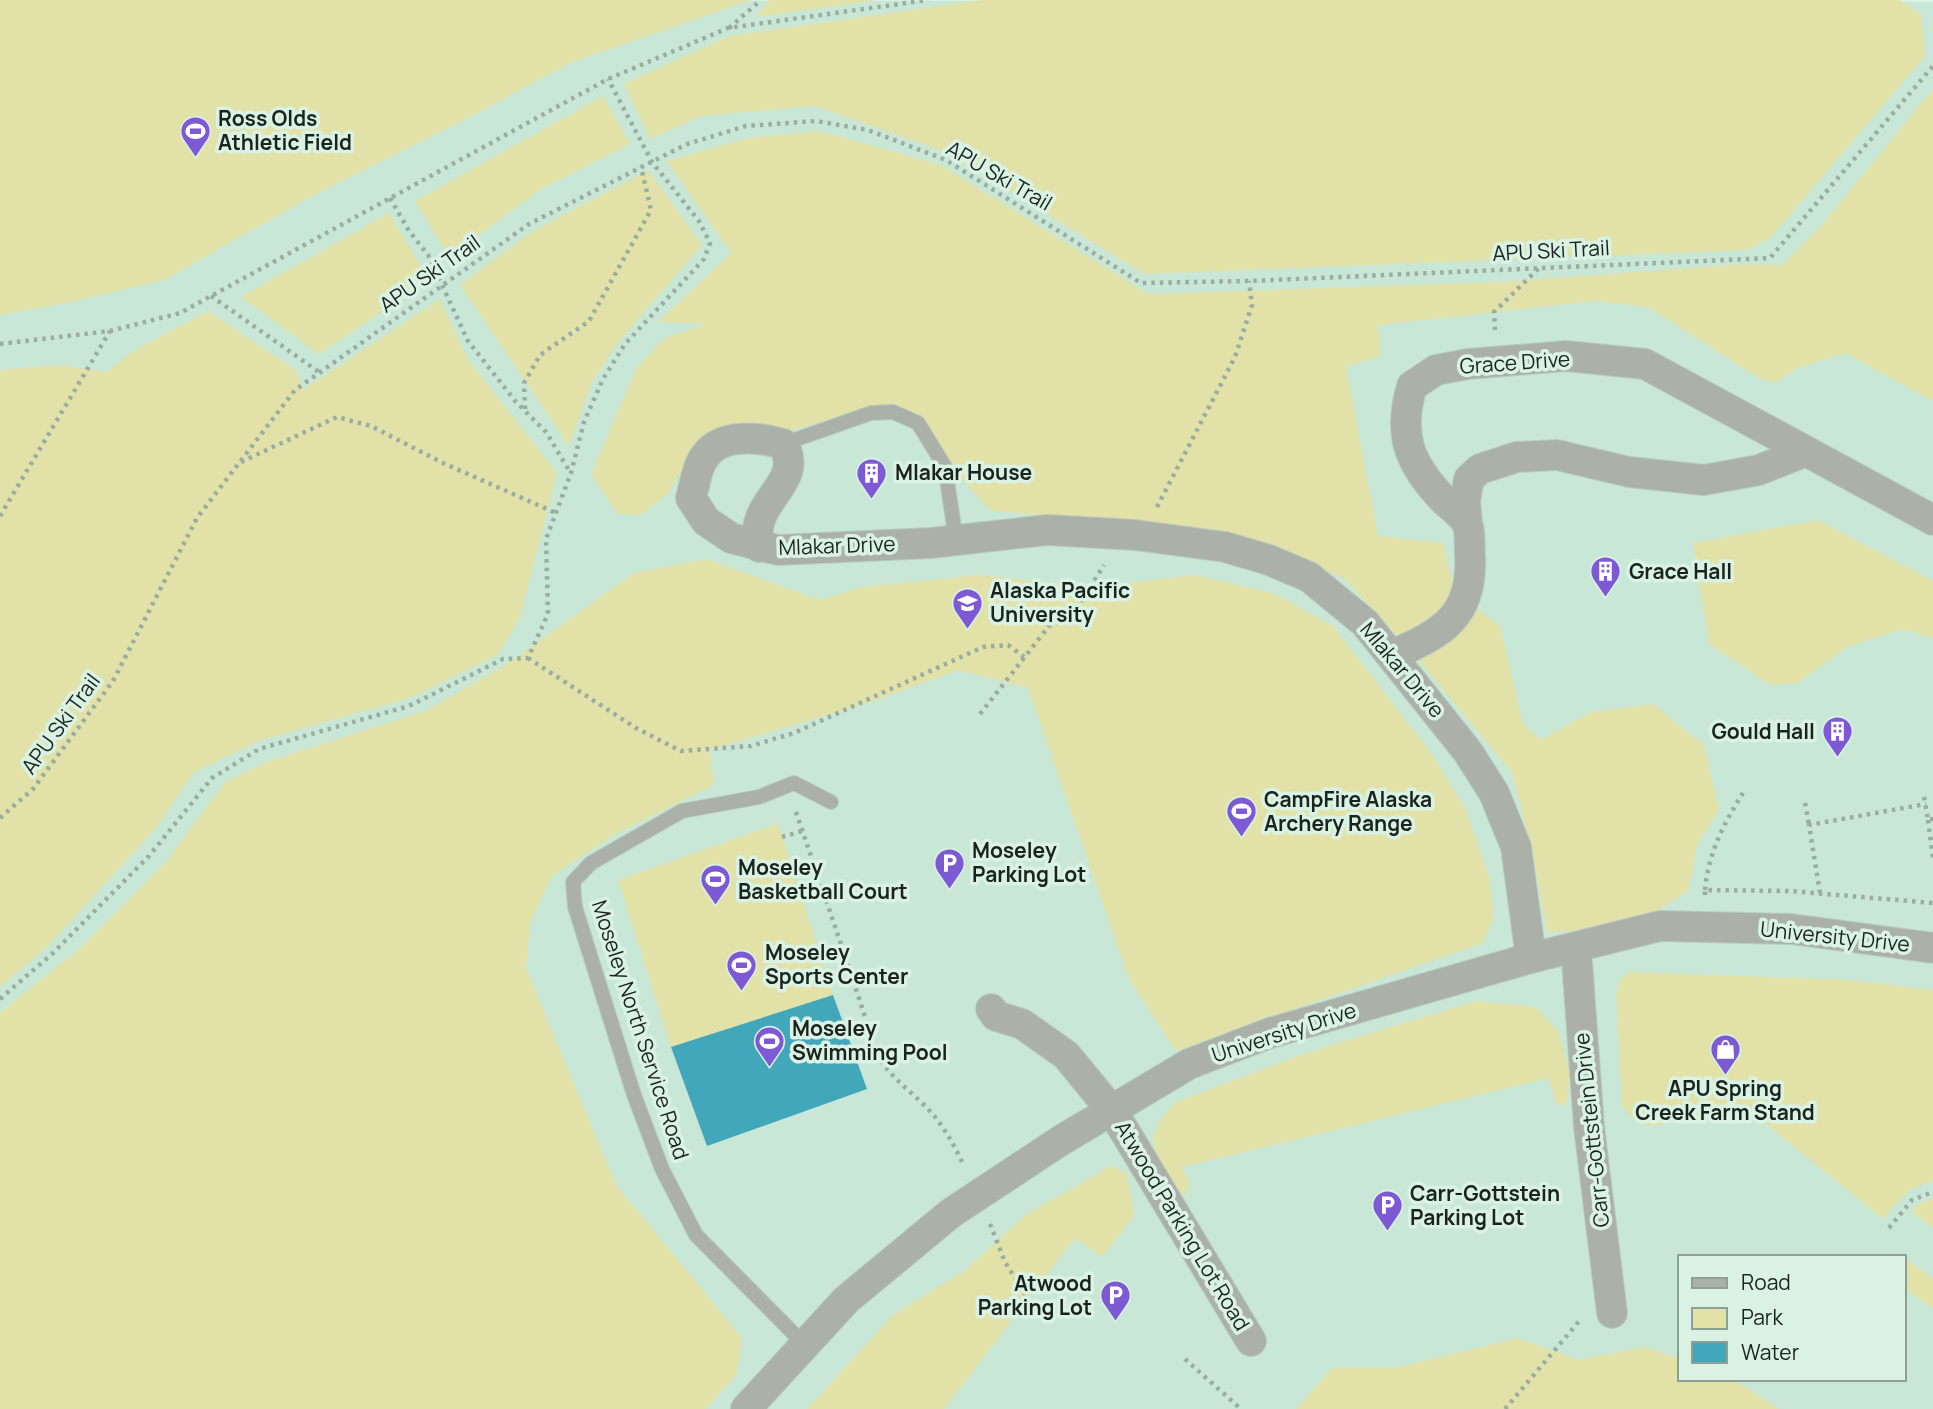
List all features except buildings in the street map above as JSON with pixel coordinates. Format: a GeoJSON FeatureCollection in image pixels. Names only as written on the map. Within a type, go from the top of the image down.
{"type":"FeatureCollection","features":[{"type":"Feature","properties":{"kind":"street","name":"Grace Drive"},"geometry":{"type":"LineString","coordinates":[[1467,523],[1421,475],[1405,442],[1405,409],[1412,386],[1436,370],[1566,356],[1645,364],[1933,520]]}},
{"type":"Feature","properties":{"kind":"street","name":"Mlakar Drive"},"geometry":{"type":"LineString","coordinates":[[759,547],[757,528],[790,467],[790,454],[783,444],[747,436],[721,443],[700,463],[691,498],[706,521],[731,538],[759,547],[791,551],[956,540],[1046,530],[1139,535],[1225,547],[1309,577],[1365,623],[1468,752],[1494,793],[1516,847],[1531,958]]}},
{"type":"Feature","properties":{"kind":"street"},"geometry":{"type":"LineString","coordinates":[[1392,655],[1443,629],[1468,597],[1470,569],[1465,500],[1469,479],[1480,469],[1517,457],[1557,455],[1629,472],[1704,480],[1759,470],[1804,452]]}},
{"type":"Feature","properties":{"kind":"street","name":"University Drive"},"geometry":{"type":"LineString","coordinates":[[746,1409],[846,1300],[981,1192],[1189,1064],[1270,1033],[1531,958],[1660,926],[1791,929],[1933,948]]}},
{"type":"Feature","properties":{"kind":"street","name":"Carr-Gottstein Drive"},"geometry":{"type":"LineString","coordinates":[[1576,947],[1589,1127],[1612,1313]]}},
{"type":"Feature","properties":{"kind":"street","name":"Atwood Parking Lot Road"},"geometry":{"type":"LineString","coordinates":[[991,1009],[996,1016],[1022,1024],[1066,1055],[1113,1112],[1251,1341]]}},
{"type":"Feature","properties":{"kind":"lane"},"geometry":{"type":"LineString","coordinates":[[783,444],[871,413],[893,412],[918,424],[945,467],[956,540]]}},
{"type":"Feature","properties":{"kind":"lane","name":"Moseley North Service Road"},"geometry":{"type":"LineString","coordinates":[[804,1344],[696,1235],[662,1169],[634,1095],[575,907],[573,882],[591,863],[682,811],[759,797],[794,783],[831,802]]}},
{"type":"Feature","properties":{"kind":"path"},"geometry":{"type":"LineString","coordinates":[[728,29],[761,0]]}},
{"type":"Feature","properties":{"kind":"path"},"geometry":{"type":"LineString","coordinates":[[0,344],[110,331],[180,313],[608,79],[728,29],[928,0]]}},
{"type":"Feature","properties":{"kind":"path","name":"APU Ski Trail"},"geometry":{"type":"LineString","coordinates":[[0,818],[33,789],[113,681],[197,518],[295,390],[528,223],[687,144],[746,126],[816,121],[868,130],[946,160],[1095,251],[1141,283],[1249,281],[1770,258],[1933,66]]}},
{"type":"Feature","properties":{"kind":"path"},"geometry":{"type":"LineString","coordinates":[[527,658],[548,614],[546,539],[571,473],[584,422],[603,379],[625,344],[704,260],[710,243],[699,222],[652,162],[608,79]]}},
{"type":"Feature","properties":{"kind":"path"},"geometry":{"type":"LineString","coordinates":[[524,410],[524,383],[540,355],[589,321],[651,210],[641,167]]}},
{"type":"Feature","properties":{"kind":"path"},"geometry":{"type":"LineString","coordinates":[[390,198],[428,255],[468,341],[524,410],[546,432],[571,473]]}},
{"type":"Feature","properties":{"kind":"path"},"geometry":{"type":"LineString","coordinates":[[1498,362],[1494,312],[1541,267]]}},
{"type":"Feature","properties":{"kind":"path"},"geometry":{"type":"LineString","coordinates":[[211,296],[319,372]]}},
{"type":"Feature","properties":{"kind":"path"},"geometry":{"type":"LineString","coordinates":[[0,516],[110,331]]}},
{"type":"Feature","properties":{"kind":"path"},"geometry":{"type":"LineString","coordinates":[[239,463],[337,417],[371,426],[443,463],[556,513]]}},
{"type":"Feature","properties":{"kind":"path"},"geometry":{"type":"LineString","coordinates":[[0,999],[53,953],[149,856],[212,778],[259,749],[409,706],[503,659],[527,658],[636,728],[681,751],[751,746],[794,733],[983,646],[1008,645],[1024,657]]}},
{"type":"Feature","properties":{"kind":"path"},"geometry":{"type":"LineString","coordinates":[[1705,890],[1707,863],[1731,812],[1744,793]]}},
{"type":"Feature","properties":{"kind":"path"},"geometry":{"type":"LineString","coordinates":[[1924,797],[1931,819],[1933,859]]}},
{"type":"Feature","properties":{"kind":"path"},"geometry":{"type":"LineString","coordinates":[[1805,803],[1820,893]]}},
{"type":"Feature","properties":{"kind":"path"},"geometry":{"type":"LineString","coordinates":[[1809,825],[1926,804]]}},
{"type":"Feature","properties":{"kind":"path"},"geometry":{"type":"LineString","coordinates":[[795,809],[878,1056],[887,1071],[929,1110],[952,1140],[981,1192],[992,1234],[1005,1262],[1027,1297]]}},
{"type":"Feature","properties":{"kind":"path"},"geometry":{"type":"LineString","coordinates":[[782,837],[802,831]]}},
{"type":"Feature","properties":{"kind":"path"},"geometry":{"type":"LineString","coordinates":[[823,960],[845,953]]}},
{"type":"Feature","properties":{"kind":"path"},"geometry":{"type":"LineString","coordinates":[[1889,1228],[1912,1200],[1933,1192]]}},
{"type":"Feature","properties":{"kind":"path"},"geometry":{"type":"LineString","coordinates":[[1505,1409],[1584,1315],[1612,1313]]}},
{"type":"Feature","properties":{"kind":"path"},"geometry":{"type":"LineString","coordinates":[[1185,1359],[1241,1409]]}},
{"type":"Feature","properties":{"kind":"shaded area","name":"Alaska Pacific University"},"geometry":{"type":"Polygon","coordinates":[[[0,0],[1933,2],[1933,1409],[0,1409],[0,0]]]}},
{"type":"Feature","properties":{"kind":"green space","name":"Ross Olds Athletic Field"},"geometry":{"type":"Polygon","coordinates":[[[0,0],[751,0],[572,62],[314,195],[164,280],[0,315],[0,0]]]}},
{"type":"Feature","properties":{"kind":"green space"},"geometry":{"type":"Polygon","coordinates":[[[769,0],[878,0],[757,17],[769,0]]]}},
{"type":"Feature","properties":{"kind":"green space"},"geometry":{"type":"Polygon","coordinates":[[[982,0],[1899,0],[1921,14],[1925,56],[1771,237],[1747,250],[1144,274],[948,153],[815,106],[701,116],[650,139],[624,84],[729,36],[982,0]]]}},
{"type":"Feature","properties":{"kind":"green space"},"geometry":{"type":"Polygon","coordinates":[[[1933,89],[1933,401],[1845,353],[1797,368],[1777,382],[1762,380],[1648,307],[1595,301],[1378,325],[1381,356],[1346,367],[1378,536],[1443,543],[1454,589],[1447,604],[1402,641],[1345,579],[1283,550],[1124,522],[991,511],[960,477],[921,419],[876,405],[687,462],[668,493],[641,515],[618,514],[591,474],[636,369],[663,339],[705,324],[658,322],[731,253],[667,161],[748,138],[820,131],[941,165],[1148,294],[1501,282],[1743,264],[1782,265],[1821,226],[1933,89]]]}},
{"type":"Feature","properties":{"kind":"green space"},"geometry":{"type":"Polygon","coordinates":[[[603,96],[630,144],[541,189],[449,257],[415,201],[603,96]]]}},
{"type":"Feature","properties":{"kind":"green space"},"geometry":{"type":"Polygon","coordinates":[[[648,170],[702,245],[615,346],[591,384],[569,446],[460,285],[533,231],[648,170]]]}},
{"type":"Feature","properties":{"kind":"green space"},"geometry":{"type":"Polygon","coordinates":[[[389,213],[429,280],[319,354],[241,297],[389,213]]]}},
{"type":"Feature","properties":{"kind":"green space"},"geometry":{"type":"Polygon","coordinates":[[[440,299],[467,358],[557,473],[520,617],[499,654],[410,698],[261,740],[193,773],[157,827],[46,948],[0,987],[0,370],[58,365],[107,372],[133,351],[208,311],[296,370],[303,390],[440,299]]]}},
{"type":"Feature","properties":{"kind":"green space"},"geometry":{"type":"Polygon","coordinates":[[[1818,520],[1933,581],[1933,638],[1903,629],[1849,646],[1797,683],[1770,685],[1709,644],[1693,543],[1818,520]]]}},
{"type":"Feature","properties":{"kind":"green space"},"geometry":{"type":"Polygon","coordinates":[[[707,559],[820,600],[861,587],[979,575],[1093,587],[1196,575],[1275,594],[1333,626],[1431,753],[1465,808],[1489,877],[1494,918],[1482,943],[1176,1051],[1129,979],[1028,688],[958,670],[874,701],[710,750],[714,785],[614,835],[552,876],[530,923],[526,968],[616,1185],[742,1338],[737,1374],[706,1409],[0,1409],[0,1013],[85,944],[165,863],[225,782],[266,762],[425,711],[504,666],[634,573],[707,559]]]}},
{"type":"Feature","properties":{"kind":"green space"},"geometry":{"type":"Polygon","coordinates":[[[1479,610],[1500,626],[1523,724],[1541,740],[1591,712],[1653,704],[1704,745],[1719,809],[1697,845],[1688,891],[1647,917],[1585,930],[1547,932],[1532,848],[1511,771],[1415,656],[1479,610]]]}},
{"type":"Feature","properties":{"kind":"green space","name":"Moseley Basketball Court"},"geometry":{"type":"Polygon","coordinates":[[[778,823],[833,995],[671,1047],[618,880],[778,823]]]}},
{"type":"Feature","properties":{"kind":"green space"},"geometry":{"type":"Polygon","coordinates":[[[1629,972],[1852,980],[1933,990],[1933,1181],[1910,1189],[1883,1219],[1751,1112],[1648,1126],[1631,1117],[1622,1107],[1616,993],[1621,979],[1629,972]]]}},
{"type":"Feature","properties":{"kind":"green space"},"geometry":{"type":"Polygon","coordinates":[[[1476,1001],[1535,1007],[1559,1032],[1569,1073],[1568,1100],[1562,1106],[1556,1103],[1549,1078],[1182,1167],[1190,1184],[1184,1196],[1176,1193],[1159,1165],[1153,1137],[1160,1120],[1176,1102],[1306,1053],[1476,1001]]]}},
{"type":"Feature","properties":{"kind":"green space"},"geometry":{"type":"Polygon","coordinates":[[[1111,1166],[1127,1173],[1134,1216],[1102,1257],[1075,1238],[944,1409],[807,1409],[893,1315],[964,1271],[1027,1214],[1111,1166]]]}},
{"type":"Feature","properties":{"kind":"green space"},"geometry":{"type":"Polygon","coordinates":[[[1933,1198],[1933,1228],[1912,1212],[1918,1204],[1933,1198]]]}},
{"type":"Feature","properties":{"kind":"green space"},"geometry":{"type":"Polygon","coordinates":[[[1905,1258],[1933,1279],[1933,1309],[1905,1288],[1905,1258]]]}},
{"type":"Feature","properties":{"kind":"green space"},"geometry":{"type":"Polygon","coordinates":[[[1518,1338],[1578,1360],[1644,1347],[1678,1358],[1678,1381],[1736,1381],[1779,1409],[1296,1409],[1332,1368],[1395,1368],[1518,1338]]]}},
{"type":"Feature","properties":{"kind":"water","name":"Moseley Swimming Pool"},"geometry":{"type":"Polygon","coordinates":[[[833,995],[867,1089],[707,1146],[671,1047],[833,995]]]}},
{"type":"Feature","properties":{"kind":"place","name":"Ross Olds Athletic Field"},"geometry":{"type":"Point","coordinates":[195,158]}},
{"type":"Feature","properties":{"kind":"place","name":"Mlakar House"},"geometry":{"type":"Point","coordinates":[872,500]}},
{"type":"Feature","properties":{"kind":"place","name":"Grace Hall"},"geometry":{"type":"Point","coordinates":[1606,599]}},
{"type":"Feature","properties":{"kind":"place","name":"Alaska Pacific University"},"geometry":{"type":"Point","coordinates":[967,630]}},
{"type":"Feature","properties":{"kind":"place","name":"Gould Hall"},"geometry":{"type":"Point","coordinates":[1838,759]}},
{"type":"Feature","properties":{"kind":"place","name":"CampFire Alaska Archery Range"},"geometry":{"type":"Point","coordinates":[1241,839]}},
{"type":"Feature","properties":{"kind":"place","name":"Moseley Parking Lot"},"geometry":{"type":"Point","coordinates":[949,890]}},
{"type":"Feature","properties":{"kind":"place","name":"Moseley Basketball Court"},"geometry":{"type":"Point","coordinates":[715,907]}},
{"type":"Feature","properties":{"kind":"place","name":"Moseley Sports Center"},"geometry":{"type":"Point","coordinates":[742,992]}},
{"type":"Feature","properties":{"kind":"place","name":"Moseley Swimming Pool"},"geometry":{"type":"Point","coordinates":[769,1068]}},
{"type":"Feature","properties":{"kind":"place","name":"APU Spring Creek Farm Stand"},"geometry":{"type":"Point","coordinates":[1725,1076]}},
{"type":"Feature","properties":{"kind":"place","name":"Carr-Gottstein Parking Lot"},"geometry":{"type":"Point","coordinates":[1387,1233]}},
{"type":"Feature","properties":{"kind":"place","name":"Atwood Parking Lot"},"geometry":{"type":"Point","coordinates":[1115,1323]}}]}
